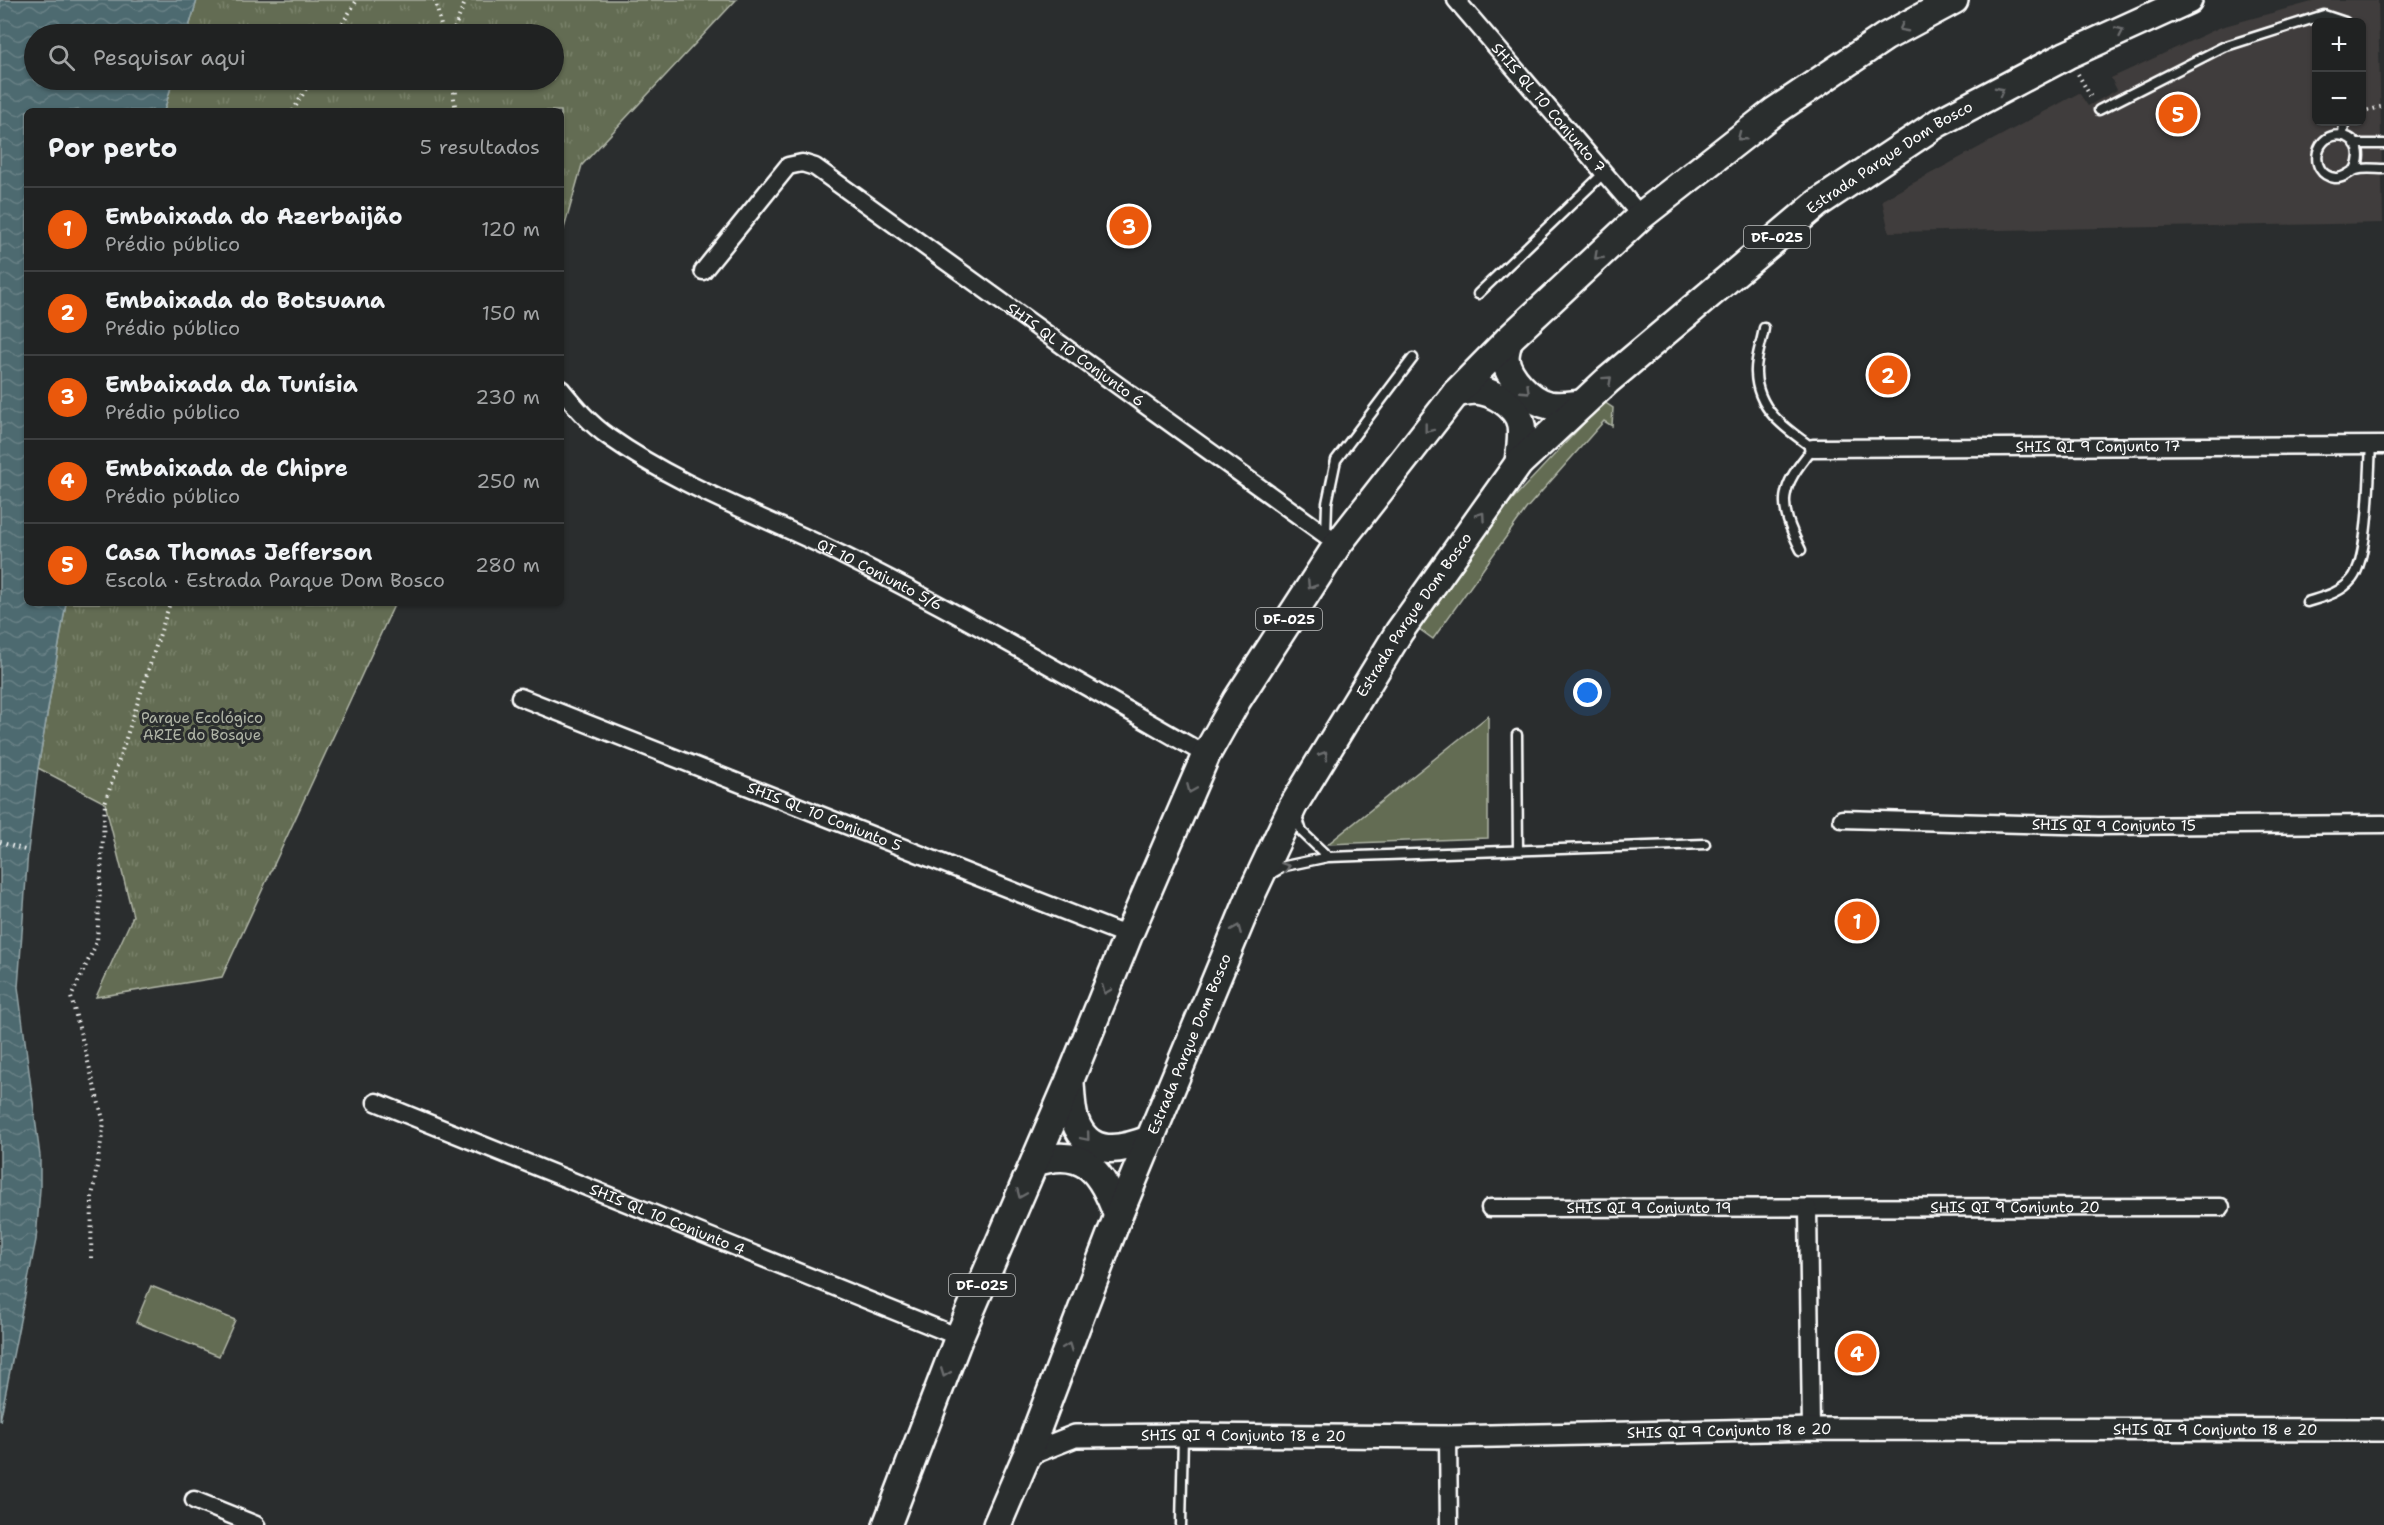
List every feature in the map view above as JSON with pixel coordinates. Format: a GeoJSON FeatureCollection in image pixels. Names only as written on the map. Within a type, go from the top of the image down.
{"type":"FeatureCollection","features":[{"type":"Feature","properties":{"kind":"main road","name":"DF-025"},"geometry":{"type":"LineString","coordinates":[[887,1525],[959,1337],[1206,755],[1332,539],[1456,393],[1509,339],[1641,216],[1775,111],[1885,38],[1954,0]]}},
{"type":"Feature","properties":{"kind":"main road","name":"Estrada Parque Dom Bosco"},"geometry":{"type":"LineString","coordinates":[[997,1525],[1028,1455],[1118,1216],[1252,893],[1293,806],[1399,632],[1519,463],[1607,381],[1818,203],[1938,123],[2067,55],[2185,1]]}},
{"type":"Feature","properties":{"kind":"main road"},"geometry":{"type":"LineString","coordinates":[[1509,339],[1505,355],[1508,370],[1532,396],[1545,404],[1559,406],[1582,404]]}},
{"type":"Feature","properties":{"kind":"main road"},"geometry":{"type":"LineString","coordinates":[[1456,393],[1473,390],[1488,392],[1502,399],[1515,412],[1521,423],[1519,463]]}},
{"type":"Feature","properties":{"kind":"main road"},"geometry":{"type":"LineString","coordinates":[[1069,1082],[1074,1119],[1082,1135],[1093,1145],[1108,1149],[1129,1147],[1151,1139]]}},
{"type":"Feature","properties":{"kind":"main road"},"geometry":{"type":"LineString","coordinates":[[1035,1162],[1063,1156],[1073,1158],[1089,1167],[1108,1189],[1118,1216]]}},
{"type":"Feature","properties":{"kind":"street","name":"SHIS QL 10 Conjunto 7"},"geometry":{"type":"LineString","coordinates":[[1456,0],[1641,216]]}},
{"type":"Feature","properties":{"kind":"street","name":"SHIS QL 10 Conjunto 6"},"geometry":{"type":"LineString","coordinates":[[702,271],[788,166],[802,163],[815,167],[1332,539]]}},
{"type":"Feature","properties":{"kind":"street","name":"QI 10 Conjunto 5/6"},"geometry":{"type":"LineString","coordinates":[[564,393],[581,413],[608,436],[665,472],[855,561],[1024,651],[1206,755]]}},
{"type":"Feature","properties":{"kind":"street","name":"SHIS QI 9 Conjunto 17"},"geometry":{"type":"LineString","coordinates":[[1813,448],[2377,445]]}},
{"type":"Feature","properties":{"kind":"street","name":"SHIS QL 10 Conjunto 5"},"geometry":{"type":"LineString","coordinates":[[520,697],[1128,936]]}},
{"type":"Feature","properties":{"kind":"street","name":"SHIS QI 9 Conjunto 15"},"geometry":{"type":"LineString","coordinates":[[1842,819],[2098,826],[2384,824]]}},
{"type":"Feature","properties":{"kind":"street","name":"SHIS QL 10 Conjunto 4"},"geometry":{"type":"LineString","coordinates":[[376,1102],[959,1337]]}},
{"type":"Feature","properties":{"kind":"street","name":"SHIS QI 9 Conjunto 20"},"geometry":{"type":"LineString","coordinates":[[1808,1208],[2221,1207]]}},
{"type":"Feature","properties":{"kind":"street","name":"SHIS QI 9 Conjunto 19"},"geometry":{"type":"LineString","coordinates":[[1490,1208],[1808,1208]]}},
{"type":"Feature","properties":{"kind":"street"},"geometry":{"type":"LineString","coordinates":[[1808,1208],[1811,1430]]}},
{"type":"Feature","properties":{"kind":"street"},"geometry":{"type":"LineString","coordinates":[[1047,1402],[1054,1420],[1061,1429],[1076,1436]]}},
{"type":"Feature","properties":{"kind":"street","name":"SHIS QI 9 Conjunto 18 e 20"},"geometry":{"type":"LineString","coordinates":[[1028,1455],[1076,1436],[1448,1437],[1811,1430],[2384,1430]]}},
{"type":"Feature","properties":{"kind":"street"},"geometry":{"type":"LineString","coordinates":[[1448,1437],[1449,1525]]}},
{"type":"Feature","properties":{"kind":"street"},"geometry":{"type":"LineString","coordinates":[[194,1500],[256,1525]]}},
{"type":"Feature","properties":{"kind":"lane"},"geometry":{"type":"LineString","coordinates":[[2314,18],[2324,15],[2333,18]]}},
{"type":"Feature","properties":{"kind":"lane"},"geometry":{"type":"LineString","coordinates":[[2099,110],[2223,46],[2312,19]]}},
{"type":"Feature","properties":{"kind":"lane"},"geometry":{"type":"LineString","coordinates":[[2343,136],[2344,126]]}},
{"type":"Feature","properties":{"kind":"lane"},"geometry":{"type":"LineString","coordinates":[[2384,144],[2355,144],[2343,136],[2330,137],[2319,146],[2317,153],[2319,167],[2323,172],[2336,178],[2355,170],[2384,169]]}},
{"type":"Feature","properties":{"kind":"lane"},"geometry":{"type":"LineString","coordinates":[[2355,144],[2360,157],[2355,170]]}},
{"type":"Feature","properties":{"kind":"lane"},"geometry":{"type":"LineString","coordinates":[[1478,294],[1604,172]]}},
{"type":"Feature","properties":{"kind":"lane"},"geometry":{"type":"LineString","coordinates":[[1764,328],[1756,372],[1759,393],[1770,415],[1786,430],[1813,448],[1793,472],[1784,495],[1787,523],[1801,550]]}},
{"type":"Feature","properties":{"kind":"lane"},"geometry":{"type":"LineString","coordinates":[[1332,539],[1327,503],[1336,460],[1413,358]]}},
{"type":"Feature","properties":{"kind":"lane"},"geometry":{"type":"LineString","coordinates":[[2307,602],[2335,593],[2352,579],[2360,563],[2377,445]]}},
{"type":"Feature","properties":{"kind":"lane"},"geometry":{"type":"LineString","coordinates":[[1517,735],[1518,850]]}},
{"type":"Feature","properties":{"kind":"lane"},"geometry":{"type":"LineString","coordinates":[[1293,806],[1302,832],[1328,857]]}},
{"type":"Feature","properties":{"kind":"lane"},"geometry":{"type":"LineString","coordinates":[[1252,893],[1272,873],[1285,866],[1328,857],[1705,844]]}},
{"type":"Feature","properties":{"kind":"lane"},"geometry":{"type":"LineString","coordinates":[[1181,1525],[1183,1435]]}},
{"type":"Feature","properties":{"kind":"path"},"geometry":{"type":"LineString","coordinates":[[342,24],[357,0]]}},
{"type":"Feature","properties":{"kind":"path"},"geometry":{"type":"LineString","coordinates":[[435,0],[441,24]]}},
{"type":"Feature","properties":{"kind":"path"},"geometry":{"type":"LineString","coordinates":[[456,24],[466,0]]}},
{"type":"Feature","properties":{"kind":"path"},"geometry":{"type":"LineString","coordinates":[[2067,55],[2099,110]]}},
{"type":"Feature","properties":{"kind":"path"},"geometry":{"type":"LineString","coordinates":[[295,108],[305,90]]}},
{"type":"Feature","properties":{"kind":"path"},"geometry":{"type":"LineString","coordinates":[[454,90],[456,108]]}},
{"type":"Feature","properties":{"kind":"path"},"geometry":{"type":"LineString","coordinates":[[2366,111],[2384,106]]}},
{"type":"Feature","properties":{"kind":"path"},"geometry":{"type":"LineString","coordinates":[[91,1258],[92,1197],[104,1123],[71,998],[97,942],[105,803],[169,606]]}},
{"type":"Feature","properties":{"kind":"path"},"geometry":{"type":"LineString","coordinates":[[0,842],[28,851]]}},
{"type":"Feature","properties":{"kind":"shaded area"},"geometry":{"type":"Polygon","coordinates":[[[2319,0],[2378,0],[2383,223],[1889,232],[1882,200],[2079,93],[2088,106],[2117,90],[2111,78],[2221,27],[2319,0]]]}},
{"type":"Feature","properties":{"kind":"green space"},"geometry":{"type":"Polygon","coordinates":[[[197,0],[736,0],[582,165],[564,228],[564,108],[165,108],[170,90],[564,90],[564,24],[190,24],[197,0]]]}},
{"type":"Feature","properties":{"kind":"green space"},"geometry":{"type":"Polygon","coordinates":[[[1604,402],[1613,408],[1612,426],[1604,421],[1526,509],[1433,639],[1415,626],[1509,503],[1604,402]]]}},
{"type":"Feature","properties":{"kind":"green space","name":"Parque Ecológico ARIE do Bosque"},"geometry":{"type":"Polygon","coordinates":[[[65,606],[394,606],[222,977],[96,997],[133,916],[105,803],[38,768],[65,606]]]}},
{"type":"Feature","properties":{"kind":"green space"},"geometry":{"type":"Polygon","coordinates":[[[1488,716],[1488,838],[1328,844],[1488,716]]]}},
{"type":"Feature","properties":{"kind":"green space"},"geometry":{"type":"Polygon","coordinates":[[[151,1286],[235,1320],[219,1356],[136,1322],[151,1286]]]}},
{"type":"Feature","properties":{"kind":"water"},"geometry":{"type":"Polygon","coordinates":[[[0,0],[197,0],[190,24],[24,24],[24,90],[170,90],[165,108],[24,108],[24,606],[65,606],[38,768],[28,851],[18,987],[40,1156],[36,1240],[0,1421],[0,0]]]}},
{"type":"Feature","properties":{"kind":"place","name":"Casa Thomas Jefferson"},"geometry":{"type":"Point","coordinates":[2178,114]}},
{"type":"Feature","properties":{"kind":"place","name":"Embaixada da Tunísia"},"geometry":{"type":"Point","coordinates":[1129,226]}},
{"type":"Feature","properties":{"kind":"place","name":"Embaixada do Botsuana"},"geometry":{"type":"Point","coordinates":[1888,375]}},
{"type":"Feature","properties":{"kind":"place","name":"Embaixada do Azerbaijão"},"geometry":{"type":"Point","coordinates":[1857,921]}},
{"type":"Feature","properties":{"kind":"place","name":"Embaixada de Chipre"},"geometry":{"type":"Point","coordinates":[1857,1353]}}]}
